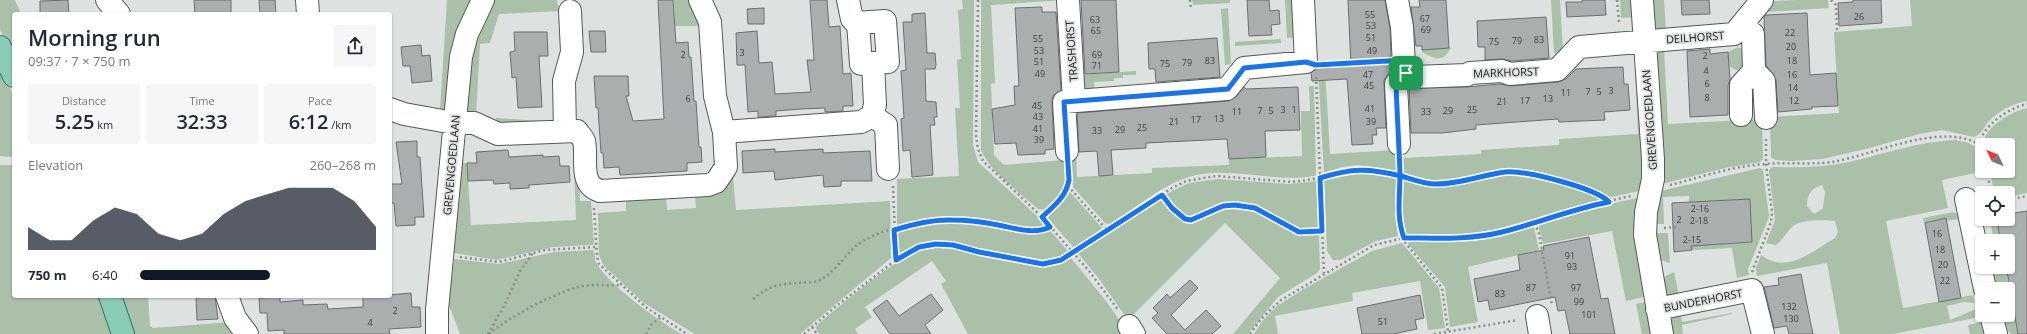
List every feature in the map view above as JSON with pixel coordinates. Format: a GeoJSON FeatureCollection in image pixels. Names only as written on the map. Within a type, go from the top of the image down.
{"type":"FeatureCollection","features":[{"type":"Feature","properties":{"kind":"main road"},"geometry":{"type":"LineString","coordinates":[[0,47],[12,72]]}},
{"type":"Feature","properties":{"kind":"main road"},"geometry":{"type":"LineString","coordinates":[[111,298],[123,334]]}},
{"type":"Feature","properties":{"kind":"street"},"geometry":{"type":"LineString","coordinates":[[107,0],[117,12]]}},
{"type":"Feature","properties":{"kind":"street"},"geometry":{"type":"LineString","coordinates":[[307,0],[308,12]]}},
{"type":"Feature","properties":{"kind":"street","name":"GREVENGOEDLAAN"},"geometry":{"type":"LineString","coordinates":[[437,334],[437,310],[461,57],[467,34],[483,0]]}},
{"type":"Feature","properties":{"kind":"street"},"geometry":{"type":"LineString","coordinates":[[392,110],[404,114],[454,123],[474,124],[498,134],[577,131],[584,140],[586,176],[593,189],[606,192],[708,185],[716,182],[726,167],[724,132],[715,96],[710,22],[700,0]]}},
{"type":"Feature","properties":{"kind":"street"},"geometry":{"type":"LineString","coordinates":[[724,132],[861,122],[872,116],[875,105],[872,63],[861,64],[858,23],[852,19],[848,0]]}},
{"type":"Feature","properties":{"kind":"street","name":"TRASHORST"},"geometry":{"type":"LineString","coordinates":[[1068,0],[1074,101]]}},
{"type":"Feature","properties":{"kind":"street"},"geometry":{"type":"LineString","coordinates":[[1067,150],[1064,102],[1228,89],[1244,68],[1311,64],[1303,0]]}},
{"type":"Feature","properties":{"kind":"street"},"geometry":{"type":"LineString","coordinates":[[1397,0],[1402,27],[1405,67],[1396,84],[1398,144]]}},
{"type":"Feature","properties":{"kind":"street","name":"GREVENGOEDLAAN"},"geometry":{"type":"LineString","coordinates":[[1642,0],[1653,159],[1650,191],[1645,219],[1645,235],[1662,334]]}},
{"type":"Feature","properties":{"kind":"street","name":"DEILHORST"},"geometry":{"type":"LineString","coordinates":[[1644,41],[1734,34],[1762,0]]}},
{"type":"Feature","properties":{"kind":"street"},"geometry":{"type":"LineString","coordinates":[[565,131],[564,81],[572,52],[570,11]]}},
{"type":"Feature","properties":{"kind":"street"},"geometry":{"type":"LineString","coordinates":[[1742,25],[1753,34],[1754,71],[1764,81],[1766,118]]}},
{"type":"Feature","properties":{"kind":"street","name":"MARKHORST"},"geometry":{"type":"LineString","coordinates":[[1405,67],[1414,78],[1467,75],[1470,73],[1502,71],[1510,74],[1557,70],[1579,46],[1644,41]]}},
{"type":"Feature","properties":{"kind":"street"},"geometry":{"type":"LineString","coordinates":[[1741,115],[1741,85],[1754,71]]}},
{"type":"Feature","properties":{"kind":"street"},"geometry":{"type":"LineString","coordinates":[[872,116],[886,125],[888,169]]}},
{"type":"Feature","properties":{"kind":"street"},"geometry":{"type":"LineString","coordinates":[[1966,199],[1983,282]]}},
{"type":"Feature","properties":{"kind":"street","name":"BUNDERHORST"},"geometry":{"type":"LineString","coordinates":[[1657,309],[1752,290],[1763,334]]}},
{"type":"Feature","properties":{"kind":"street"},"geometry":{"type":"LineString","coordinates":[[228,298],[235,318],[247,334]]}},
{"type":"Feature","properties":{"kind":"street"},"geometry":{"type":"LineString","coordinates":[[1993,322],[1996,334]]}},
{"type":"Feature","properties":{"kind":"path"},"geometry":{"type":"LineString","coordinates":[[978,0],[976,136],[978,149],[983,161],[1042,217],[1089,271],[1132,330]]}},
{"type":"Feature","properties":{"kind":"path"},"geometry":{"type":"LineString","coordinates":[[1190,0],[1190,9]]}},
{"type":"Feature","properties":{"kind":"path"},"geometry":{"type":"LineString","coordinates":[[1617,0],[1619,22]]}},
{"type":"Feature","properties":{"kind":"path"},"geometry":{"type":"LineString","coordinates":[[1831,0],[1836,5],[1837,30]]}},
{"type":"Feature","properties":{"kind":"path"},"geometry":{"type":"LineString","coordinates":[[1324,273],[1320,178],[1311,64],[1405,67]]}},
{"type":"Feature","properties":{"kind":"path"},"geometry":{"type":"LineString","coordinates":[[1983,138],[1991,124],[2005,112],[2027,104]]}},
{"type":"Feature","properties":{"kind":"path"},"geometry":{"type":"LineString","coordinates":[[1752,290],[1754,265],[1771,222],[1772,212],[1766,164],[1766,118]]}},
{"type":"Feature","properties":{"kind":"path"},"geometry":{"type":"LineString","coordinates":[[1250,334],[1261,319],[1281,300],[1324,273],[1374,245],[1404,238],[1475,237],[1535,223],[1585,206],[1609,202],[1715,174],[1766,164],[1806,164],[1832,162],[1915,141],[1942,136],[1962,137],[1975,142]]}},
{"type":"Feature","properties":{"kind":"path"},"geometry":{"type":"LineString","coordinates":[[1398,144],[1400,176],[1398,210],[1400,229],[1404,241],[1442,288],[1448,331]]}},
{"type":"Feature","properties":{"kind":"path"},"geometry":{"type":"LineString","coordinates":[[1042,217],[1059,201],[1068,186],[1067,150]]}},
{"type":"Feature","properties":{"kind":"path"},"geometry":{"type":"LineString","coordinates":[[888,169],[893,178],[896,260]]}},
{"type":"Feature","properties":{"kind":"path"},"geometry":{"type":"LineString","coordinates":[[804,334],[834,307],[896,260],[919,247],[936,244],[953,245],[979,252],[1043,264],[1061,260],[1186,181],[1216,176],[1292,182],[1320,178],[1344,170],[1358,170],[1400,176],[1435,184],[1457,182],[1506,172],[1516,172],[1536,175],[1576,186],[1604,197],[1609,202]]}},
{"type":"Feature","properties":{"kind":"path"},"geometry":{"type":"LineString","coordinates":[[1068,186],[1107,230]]}},
{"type":"Feature","properties":{"kind":"path"},"geometry":{"type":"LineString","coordinates":[[593,189],[596,247],[599,264],[621,285],[661,317],[687,334]]}},
{"type":"Feature","properties":{"kind":"path"},"geometry":{"type":"LineString","coordinates":[[1162,195],[1172,208],[1185,219],[1191,220],[1223,206],[1235,205],[1255,208],[1299,232],[1322,231]]}},
{"type":"Feature","properties":{"kind":"path"},"geometry":{"type":"LineString","coordinates":[[2015,199],[2027,196]]}},
{"type":"Feature","properties":{"kind":"path"},"geometry":{"type":"LineString","coordinates":[[753,298],[770,287],[781,284],[816,282],[826,277],[865,240],[894,230],[931,221],[951,220],[981,222],[1028,230],[1044,230],[1050,227]]}},
{"type":"Feature","properties":{"kind":"path"},"geometry":{"type":"LineString","coordinates":[[1434,334],[1448,331],[1544,321],[1539,234],[1535,223]]}},
{"type":"Feature","properties":{"kind":"path"},"geometry":{"type":"LineString","coordinates":[[443,255],[499,262],[533,253],[596,247]]}},
{"type":"Feature","properties":{"kind":"path"},"geometry":{"type":"LineString","coordinates":[[488,334],[505,304],[520,271],[533,253]]}},
{"type":"Feature","properties":{"kind":"path"},"geometry":{"type":"LineString","coordinates":[[488,334],[498,326],[520,313],[576,287],[621,285]]}},
{"type":"Feature","properties":{"kind":"path"},"geometry":{"type":"LineString","coordinates":[[646,334],[651,325],[661,317]]}},
{"type":"Feature","properties":{"kind":"path"},"geometry":{"type":"LineString","coordinates":[[812,327],[817,334]]}},
{"type":"Feature","properties":{"kind":"green space"},"geometry":{"type":"Polygon","coordinates":[[[0,0],[15,0],[20,12],[12,12],[12,56],[0,29],[0,0]]]}},
{"type":"Feature","properties":{"kind":"green space"},"geometry":{"type":"Polygon","coordinates":[[[447,0],[474,0],[447,107],[441,111],[440,109],[447,0]]]}},
{"type":"Feature","properties":{"kind":"green space"},"geometry":{"type":"Polygon","coordinates":[[[492,0],[557,0],[558,7],[562,11],[499,14],[490,43],[480,44],[476,117],[465,115],[469,56],[492,0]]]}},
{"type":"Feature","properties":{"kind":"green space"},"geometry":{"type":"Polygon","coordinates":[[[674,0],[691,0],[701,26],[675,26],[674,0]]]}},
{"type":"Feature","properties":{"kind":"green space"},"geometry":{"type":"Polygon","coordinates":[[[962,0],[974,0],[973,145],[978,162],[1038,217],[1068,251],[1055,260],[1047,261],[933,241],[920,244],[900,253],[897,250],[897,179],[959,176],[955,108],[960,108],[957,60],[961,59],[958,10],[963,9],[962,0]]]}},
{"type":"Feature","properties":{"kind":"green space"},"geometry":{"type":"Polygon","coordinates":[[[981,0],[1065,0],[991,5],[995,83],[991,84],[994,155],[1004,165],[1064,160],[1065,177],[1063,188],[1061,193],[1046,210],[1038,209],[1006,182],[991,166],[981,150],[981,0]]]}},
{"type":"Feature","properties":{"kind":"green space"},"geometry":{"type":"Polygon","coordinates":[[[1192,0],[1230,0],[1230,3],[1193,5],[1192,0]]]}},
{"type":"Feature","properties":{"kind":"green space"},"geometry":{"type":"Polygon","coordinates":[[[1285,0],[1296,0],[1298,37],[1287,38],[1285,0]]]}},
{"type":"Feature","properties":{"kind":"green space"},"geometry":{"type":"Polygon","coordinates":[[[1551,0],[1560,0],[1563,53],[1554,53],[1551,0]]]}},
{"type":"Feature","properties":{"kind":"green space"},"geometry":{"type":"Polygon","coordinates":[[[1620,0],[1634,0],[1635,17],[1621,18],[1620,0]]]}},
{"type":"Feature","properties":{"kind":"green space"},"geometry":{"type":"Polygon","coordinates":[[[1649,0],[1664,0],[1666,32],[1653,30],[1649,0]]]}},
{"type":"Feature","properties":{"kind":"green space"},"geometry":{"type":"Polygon","coordinates":[[[1828,0],[1829,8],[1764,12],[1771,1],[1828,0]]]}},
{"type":"Feature","properties":{"kind":"green space"},"geometry":{"type":"Polygon","coordinates":[[[1910,0],[2027,0],[2027,101],[2011,106],[1993,117],[1981,132],[1974,137],[1942,130],[1919,134],[1870,148],[1822,159],[1792,161],[1775,160],[1771,157],[1770,117],[1839,113],[1834,32],[1912,26],[1910,0]]]}},
{"type":"Feature","properties":{"kind":"green space"},"geometry":{"type":"Polygon","coordinates":[[[1228,8],[1231,64],[1225,65],[1221,9],[1228,8]]]}},
{"type":"Feature","properties":{"kind":"green space"},"geometry":{"type":"Polygon","coordinates":[[[1281,39],[1281,43],[1235,46],[1235,42],[1281,39]]]}},
{"type":"Feature","properties":{"kind":"green space"},"geometry":{"type":"Polygon","coordinates":[[[1738,47],[1745,50],[1747,59],[1742,70],[1736,70],[1729,66],[1728,52],[1738,47]]]}},
{"type":"Feature","properties":{"kind":"green space"},"geometry":{"type":"Polygon","coordinates":[[[1451,48],[1445,56],[1441,58],[1434,58],[1422,52],[1422,50],[1451,48]]]}},
{"type":"Feature","properties":{"kind":"green space"},"geometry":{"type":"Polygon","coordinates":[[[1664,48],[1668,124],[1762,119],[1763,159],[1760,162],[1725,168],[1658,185],[1653,51],[1664,48]]]}},
{"type":"Feature","properties":{"kind":"green space"},"geometry":{"type":"Polygon","coordinates":[[[0,66],[12,93],[12,157],[0,156],[0,66]]]}},
{"type":"Feature","properties":{"kind":"green space"},"geometry":{"type":"Polygon","coordinates":[[[1635,67],[1639,67],[1644,190],[1611,197],[1535,171],[1520,169],[1440,182],[1404,175],[1402,158],[1481,154],[1481,150],[1559,145],[1559,139],[1638,134],[1635,67]]]}},
{"type":"Feature","properties":{"kind":"green space"},"geometry":{"type":"Polygon","coordinates":[[[1318,68],[1325,68],[1330,154],[1395,150],[1397,171],[1357,165],[1342,167],[1324,173],[1318,68]]]}},
{"type":"Feature","properties":{"kind":"green space"},"geometry":{"type":"Polygon","coordinates":[[[1136,71],[1136,75],[1123,75],[1123,78],[1114,78],[1114,81],[1094,82],[1095,94],[1083,91],[1078,75],[1136,71]]]}},
{"type":"Feature","properties":{"kind":"green space"},"geometry":{"type":"Polygon","coordinates":[[[1309,86],[1314,86],[1316,175],[1314,176],[1285,178],[1225,173],[1196,175],[1184,178],[1162,189],[1109,224],[1105,223],[1073,187],[1070,126],[1076,152],[1077,177],[1152,173],[1152,168],[1229,165],[1229,159],[1302,156],[1301,111],[1310,111],[1309,86]]]}},
{"type":"Feature","properties":{"kind":"green space"},"geometry":{"type":"Polygon","coordinates":[[[2027,108],[2027,193],[2015,196],[2015,186],[1993,186],[1991,178],[2015,178],[2015,138],[1985,138],[1986,136],[1990,129],[2004,118],[2027,108]]]}},
{"type":"Feature","properties":{"kind":"green space"},"geometry":{"type":"Polygon","coordinates":[[[496,118],[556,122],[497,124],[496,118]]]}},
{"type":"Feature","properties":{"kind":"green space"},"geometry":{"type":"Polygon","coordinates":[[[1956,140],[1969,143],[1975,147],[1975,173],[1942,180],[1948,208],[1886,221],[1903,308],[1973,295],[1975,303],[1963,302],[1947,306],[1950,320],[1975,309],[1975,318],[1893,334],[1840,334],[1827,263],[1757,276],[1756,268],[1761,255],[1770,261],[1780,263],[1790,262],[1818,249],[1835,238],[1838,232],[1835,221],[1807,221],[1793,226],[1776,245],[1766,243],[1775,220],[1769,170],[1773,167],[1811,167],[1840,164],[1915,145],[1956,140]],[[1822,185],[1810,192],[1807,206],[1814,214],[1823,208],[1825,192],[1822,185]]]}},
{"type":"Feature","properties":{"kind":"green space"},"geometry":{"type":"Polygon","coordinates":[[[462,163],[467,163],[471,225],[576,220],[574,167],[578,166],[580,201],[591,201],[594,244],[553,247],[497,260],[454,253],[462,163]]]}},
{"type":"Feature","properties":{"kind":"green space"},"geometry":{"type":"Polygon","coordinates":[[[0,165],[12,165],[12,298],[102,298],[114,334],[0,334],[0,165]]]}},
{"type":"Feature","properties":{"kind":"green space"},"geometry":{"type":"Polygon","coordinates":[[[1760,168],[1763,170],[1769,217],[1748,269],[1749,275],[1737,278],[1732,248],[1692,250],[1691,246],[1752,242],[1751,223],[1689,202],[1689,196],[1663,197],[1664,224],[1653,224],[1656,192],[1760,168]]]}},
{"type":"Feature","properties":{"kind":"green space"},"geometry":{"type":"Polygon","coordinates":[[[1362,173],[1398,178],[1395,214],[1398,236],[1376,241],[1340,260],[1333,260],[1327,251],[1324,180],[1362,173]]]}},
{"type":"Feature","properties":{"kind":"green space"},"geometry":{"type":"Polygon","coordinates":[[[1514,174],[1573,187],[1595,196],[1600,200],[1498,229],[1469,234],[1406,235],[1402,225],[1400,209],[1403,181],[1440,186],[1514,174]]]}},
{"type":"Feature","properties":{"kind":"green space"},"geometry":{"type":"Polygon","coordinates":[[[729,177],[733,177],[736,210],[890,201],[891,258],[800,334],[695,334],[644,303],[604,266],[599,255],[598,213],[626,211],[626,198],[666,196],[667,210],[696,208],[695,194],[729,177]]]}},
{"type":"Feature","properties":{"kind":"green space"},"geometry":{"type":"Polygon","coordinates":[[[1218,179],[1288,184],[1317,181],[1320,269],[1317,273],[1278,297],[1248,334],[1233,334],[1280,278],[1225,223],[1131,317],[1126,317],[1097,276],[1077,252],[1172,191],[1189,183],[1218,179]]]}},
{"type":"Feature","properties":{"kind":"green space"},"geometry":{"type":"Polygon","coordinates":[[[1069,191],[1103,229],[1074,248],[1048,218],[1069,191]]]}},
{"type":"Feature","properties":{"kind":"green space"},"geometry":{"type":"Polygon","coordinates":[[[1642,197],[1648,296],[1626,301],[1612,231],[1543,244],[1538,225],[1587,209],[1642,197]]]}},
{"type":"Feature","properties":{"kind":"green space"},"geometry":{"type":"Polygon","coordinates":[[[1953,212],[1957,214],[1959,219],[1946,221],[1946,219],[1924,223],[1923,218],[1953,212]]]}},
{"type":"Feature","properties":{"kind":"green space"},"geometry":{"type":"Polygon","coordinates":[[[1991,226],[1998,226],[2000,234],[1993,234],[1991,226]]]}},
{"type":"Feature","properties":{"kind":"green space"},"geometry":{"type":"Polygon","coordinates":[[[1534,227],[1539,250],[1468,267],[1478,322],[1450,327],[1445,287],[1408,244],[1409,241],[1475,241],[1534,227]]]}},
{"type":"Feature","properties":{"kind":"green space"},"geometry":{"type":"Polygon","coordinates":[[[1653,233],[1668,233],[1670,263],[1660,260],[1653,233]]]}},
{"type":"Feature","properties":{"kind":"green space"},"geometry":{"type":"Polygon","coordinates":[[[1402,243],[1439,288],[1445,328],[1428,330],[1420,281],[1352,293],[1353,301],[1275,316],[1278,334],[1254,334],[1263,320],[1277,306],[1302,290],[1372,251],[1402,243]]]}},
{"type":"Feature","properties":{"kind":"green space"},"geometry":{"type":"Polygon","coordinates":[[[932,247],[951,248],[1040,267],[1058,265],[1071,258],[1106,301],[1129,334],[968,334],[941,284],[946,281],[932,261],[865,307],[872,317],[855,329],[858,334],[819,334],[815,327],[871,281],[904,259],[919,251],[932,247]]]}},
{"type":"Feature","properties":{"kind":"green space"},"geometry":{"type":"Polygon","coordinates":[[[593,250],[597,264],[603,273],[623,292],[648,312],[681,334],[460,334],[449,305],[454,259],[499,264],[554,252],[593,250]]]}},
{"type":"Feature","properties":{"kind":"green space"},"geometry":{"type":"Polygon","coordinates":[[[1674,272],[1679,296],[1665,293],[1660,279],[1674,272]]]}},
{"type":"Feature","properties":{"kind":"green space"},"geometry":{"type":"Polygon","coordinates":[[[2007,274],[2009,282],[1989,282],[1988,276],[2007,274]]]}},
{"type":"Feature","properties":{"kind":"green space"},"geometry":{"type":"Polygon","coordinates":[[[119,298],[148,298],[150,326],[153,328],[232,322],[236,325],[231,334],[134,334],[119,298]]]}},
{"type":"Feature","properties":{"kind":"green space"},"geometry":{"type":"Polygon","coordinates":[[[1650,301],[1656,334],[1642,334],[1636,304],[1650,301]]]}},
{"type":"Feature","properties":{"kind":"green space"},"geometry":{"type":"Polygon","coordinates":[[[1680,311],[1682,322],[1732,314],[1682,325],[1683,334],[1670,334],[1667,318],[1680,311]]]}},
{"type":"Feature","properties":{"kind":"green space"},"geometry":{"type":"Polygon","coordinates":[[[2015,317],[2018,334],[2011,334],[2007,330],[2005,322],[2015,322],[2015,317]]]}},
{"type":"Feature","properties":{"kind":"green space"},"geometry":{"type":"Polygon","coordinates":[[[1986,322],[1989,334],[1970,334],[1968,325],[1986,322]]]}},
{"type":"Feature","properties":{"kind":"building"},"geometry":{"type":"Polygon","coordinates":[[[68,0],[69,12],[40,12],[40,1],[68,0]]]}},
{"type":"Feature","properties":{"kind":"building"},"geometry":{"type":"Polygon","coordinates":[[[194,0],[231,0],[231,12],[195,12],[194,0]]]}},
{"type":"Feature","properties":{"kind":"building"},"geometry":{"type":"Polygon","coordinates":[[[259,0],[275,0],[276,12],[260,12],[259,0]]]}},
{"type":"Feature","properties":{"kind":"building"},"geometry":{"type":"Polygon","coordinates":[[[658,0],[673,0],[676,43],[688,42],[689,57],[691,57],[694,101],[696,101],[699,147],[701,147],[702,162],[687,163],[687,171],[620,175],[619,167],[604,168],[603,153],[601,153],[598,108],[596,108],[594,76],[628,76],[629,96],[626,96],[633,121],[664,119],[658,0]]]}},
{"type":"Feature","properties":{"kind":"building"},"geometry":{"type":"Polygon","coordinates":[[[810,0],[827,0],[829,27],[840,26],[843,74],[851,73],[853,106],[843,106],[843,111],[825,112],[825,108],[776,111],[776,116],[758,117],[758,111],[748,112],[745,65],[737,65],[736,33],[757,31],[759,63],[772,62],[775,94],[811,92],[807,60],[814,60],[810,0]]]}},
{"type":"Feature","properties":{"kind":"building"},"geometry":{"type":"Polygon","coordinates":[[[1081,0],[1116,0],[1119,72],[1085,74],[1081,0]]]}},
{"type":"Feature","properties":{"kind":"building"},"geometry":{"type":"Polygon","coordinates":[[[1247,0],[1269,0],[1270,11],[1279,10],[1280,24],[1271,25],[1272,35],[1249,36],[1247,0]]]}},
{"type":"Feature","properties":{"kind":"building"},"geometry":{"type":"Polygon","coordinates":[[[1348,0],[1385,0],[1390,28],[1390,72],[1384,80],[1386,128],[1376,128],[1377,135],[1372,135],[1373,144],[1352,145],[1347,79],[1312,81],[1311,73],[1316,69],[1351,66],[1348,0]]]}},
{"type":"Feature","properties":{"kind":"building"},"geometry":{"type":"Polygon","coordinates":[[[1419,0],[1446,0],[1449,48],[1422,50],[1422,46],[1416,46],[1411,7],[1420,7],[1419,0]]]}},
{"type":"Feature","properties":{"kind":"building"},"geometry":{"type":"Polygon","coordinates":[[[1582,0],[1605,0],[1606,15],[1567,17],[1566,2],[1582,2],[1582,0]]]}},
{"type":"Feature","properties":{"kind":"building"},"geometry":{"type":"Polygon","coordinates":[[[1681,0],[1709,0],[1710,14],[1682,15],[1681,0]]]}},
{"type":"Feature","properties":{"kind":"building"},"geometry":{"type":"Polygon","coordinates":[[[1853,0],[1881,0],[1882,23],[1839,26],[1838,3],[1853,2],[1853,0]]]}},
{"type":"Feature","properties":{"kind":"building"},"geometry":{"type":"Polygon","coordinates":[[[1042,7],[1042,12],[1056,12],[1061,90],[1053,96],[1052,102],[1054,149],[1045,150],[1045,154],[1018,155],[1016,143],[995,144],[992,109],[1015,105],[1014,86],[1019,86],[1015,8],[1042,7]]]}},
{"type":"Feature","properties":{"kind":"building"},"geometry":{"type":"Polygon","coordinates":[[[764,8],[764,24],[748,24],[747,9],[764,8]]]}},
{"type":"Feature","properties":{"kind":"building"},"geometry":{"type":"Polygon","coordinates":[[[925,13],[927,53],[935,53],[936,65],[935,69],[925,69],[926,101],[936,102],[937,117],[934,117],[935,125],[930,125],[933,175],[912,177],[910,150],[903,151],[901,119],[904,118],[901,71],[906,70],[903,22],[912,22],[912,14],[925,13]]]}},
{"type":"Feature","properties":{"kind":"building"},"geometry":{"type":"Polygon","coordinates":[[[1807,13],[1810,75],[1836,73],[1838,106],[1812,107],[1812,109],[1778,112],[1776,80],[1766,65],[1764,17],[1766,15],[1807,13]]]}},
{"type":"Feature","properties":{"kind":"building"},"geometry":{"type":"Polygon","coordinates":[[[1546,17],[1549,58],[1512,61],[1502,59],[1485,60],[1485,47],[1478,47],[1477,21],[1546,17]]]}},
{"type":"Feature","properties":{"kind":"building"},"geometry":{"type":"Polygon","coordinates":[[[589,31],[605,31],[606,52],[591,52],[589,31]]]}},
{"type":"Feature","properties":{"kind":"building"},"geometry":{"type":"Polygon","coordinates":[[[514,32],[547,32],[548,56],[539,56],[542,107],[518,108],[516,77],[512,78],[510,52],[515,51],[514,32]]]}},
{"type":"Feature","properties":{"kind":"building"},"geometry":{"type":"Polygon","coordinates":[[[1217,38],[1220,77],[1156,82],[1155,69],[1149,69],[1148,43],[1217,38]]]}},
{"type":"Feature","properties":{"kind":"building"},"geometry":{"type":"Polygon","coordinates":[[[421,45],[422,56],[430,55],[432,81],[412,83],[410,66],[403,66],[401,47],[421,45]]]}},
{"type":"Feature","properties":{"kind":"building"},"geometry":{"type":"Polygon","coordinates":[[[1710,49],[1710,54],[1728,52],[1730,80],[1728,85],[1728,115],[1690,117],[1687,51],[1710,49]]]}},
{"type":"Feature","properties":{"kind":"building"},"geometry":{"type":"Polygon","coordinates":[[[1623,67],[1624,84],[1628,84],[1630,110],[1604,112],[1605,120],[1559,122],[1558,119],[1476,125],[1476,129],[1442,133],[1411,133],[1409,88],[1467,87],[1500,84],[1511,86],[1558,82],[1566,79],[1576,69],[1623,67]]]}},
{"type":"Feature","properties":{"kind":"building"},"geometry":{"type":"Polygon","coordinates":[[[1244,87],[1246,89],[1298,87],[1300,130],[1265,131],[1266,157],[1229,159],[1227,139],[1146,143],[1146,148],[1111,150],[1113,175],[1099,176],[1097,151],[1079,152],[1077,113],[1228,101],[1236,97],[1244,87]]]}},
{"type":"Feature","properties":{"kind":"building"},"geometry":{"type":"Polygon","coordinates":[[[417,141],[417,157],[420,157],[424,217],[415,217],[415,225],[396,226],[394,203],[392,203],[392,184],[402,184],[396,142],[417,141]]]}},
{"type":"Feature","properties":{"kind":"building"},"geometry":{"type":"Polygon","coordinates":[[[775,149],[775,152],[823,149],[823,153],[870,151],[872,181],[841,181],[841,186],[824,187],[823,175],[775,180],[774,171],[743,173],[742,151],[775,149]]]}},
{"type":"Feature","properties":{"kind":"building"},"geometry":{"type":"Polygon","coordinates":[[[508,150],[509,157],[543,155],[543,157],[559,156],[560,166],[569,166],[570,182],[529,185],[529,188],[510,189],[510,183],[494,184],[493,180],[468,181],[467,163],[477,163],[476,152],[508,150]]]}},
{"type":"Feature","properties":{"kind":"building"},"geometry":{"type":"Polygon","coordinates":[[[1750,199],[1752,242],[1691,246],[1692,250],[1674,252],[1672,203],[1750,199]]]}},
{"type":"Feature","properties":{"kind":"building"},"geometry":{"type":"Polygon","coordinates":[[[2027,211],[2027,334],[2018,334],[2015,317],[2015,282],[2009,282],[2007,274],[2015,274],[2015,234],[1999,234],[1998,226],[2015,226],[2015,213],[2027,211]]]}},
{"type":"Feature","properties":{"kind":"building"},"geometry":{"type":"Polygon","coordinates":[[[1946,218],[1961,298],[1939,302],[1925,223],[1946,218]]]}},
{"type":"Feature","properties":{"kind":"building"},"geometry":{"type":"Polygon","coordinates":[[[1589,237],[1601,299],[1608,298],[1615,334],[1570,334],[1565,310],[1558,311],[1555,297],[1490,310],[1488,300],[1478,302],[1474,279],[1520,270],[1518,255],[1544,250],[1543,246],[1589,237]]]}},
{"type":"Feature","properties":{"kind":"building"},"geometry":{"type":"Polygon","coordinates":[[[1801,274],[1813,334],[1789,334],[1787,326],[1774,328],[1764,287],[1779,285],[1778,278],[1801,274]]]}},
{"type":"Feature","properties":{"kind":"building"},"geometry":{"type":"Polygon","coordinates":[[[1190,280],[1198,288],[1171,315],[1185,330],[1206,310],[1221,326],[1212,334],[1167,334],[1152,318],[1158,313],[1153,308],[1167,294],[1170,298],[1190,280]]]}},
{"type":"Feature","properties":{"kind":"building"},"geometry":{"type":"Polygon","coordinates":[[[411,293],[412,307],[420,307],[421,327],[389,329],[390,334],[284,334],[284,330],[268,331],[267,313],[260,313],[259,298],[280,298],[280,302],[303,300],[303,305],[327,304],[328,309],[363,307],[363,298],[392,298],[392,295],[411,293]]]}},
{"type":"Feature","properties":{"kind":"building"},"geometry":{"type":"Polygon","coordinates":[[[931,294],[943,310],[925,325],[931,334],[890,334],[873,310],[887,300],[899,316],[931,294]]]}},
{"type":"Feature","properties":{"kind":"building"},"geometry":{"type":"Polygon","coordinates":[[[1420,295],[1424,318],[1415,320],[1417,329],[1393,334],[1362,334],[1357,308],[1420,295]]]}},
{"type":"Feature","properties":{"kind":"building"},"geometry":{"type":"Polygon","coordinates":[[[196,298],[215,298],[218,319],[197,320],[196,298]]]}},
{"type":"Feature","properties":{"kind":"route"},"geometry":{"type":"LineString","coordinates":[[1406,73],[1396,84],[1400,176],[1398,210],[1400,229],[1404,238],[1475,237],[1535,223],[1585,206],[1609,202],[1604,197],[1576,186],[1536,175],[1516,172],[1506,172],[1457,182],[1435,184],[1418,181],[1400,176],[1383,172],[1344,170],[1320,178],[1322,231],[1299,232],[1290,228],[1269,214],[1255,208],[1235,205],[1223,206],[1191,220],[1185,219],[1179,216],[1162,195],[1061,260],[1051,263],[1043,264],[979,252],[953,245],[936,244],[919,247],[896,260],[894,230],[911,225],[931,221],[951,220],[981,222],[1028,230],[1044,230],[1050,227],[1042,217],[1059,201],[1066,191],[1069,180],[1064,102],[1228,89],[1244,68],[1306,62],[1316,65],[1404,60],[1406,73]]}}]}
